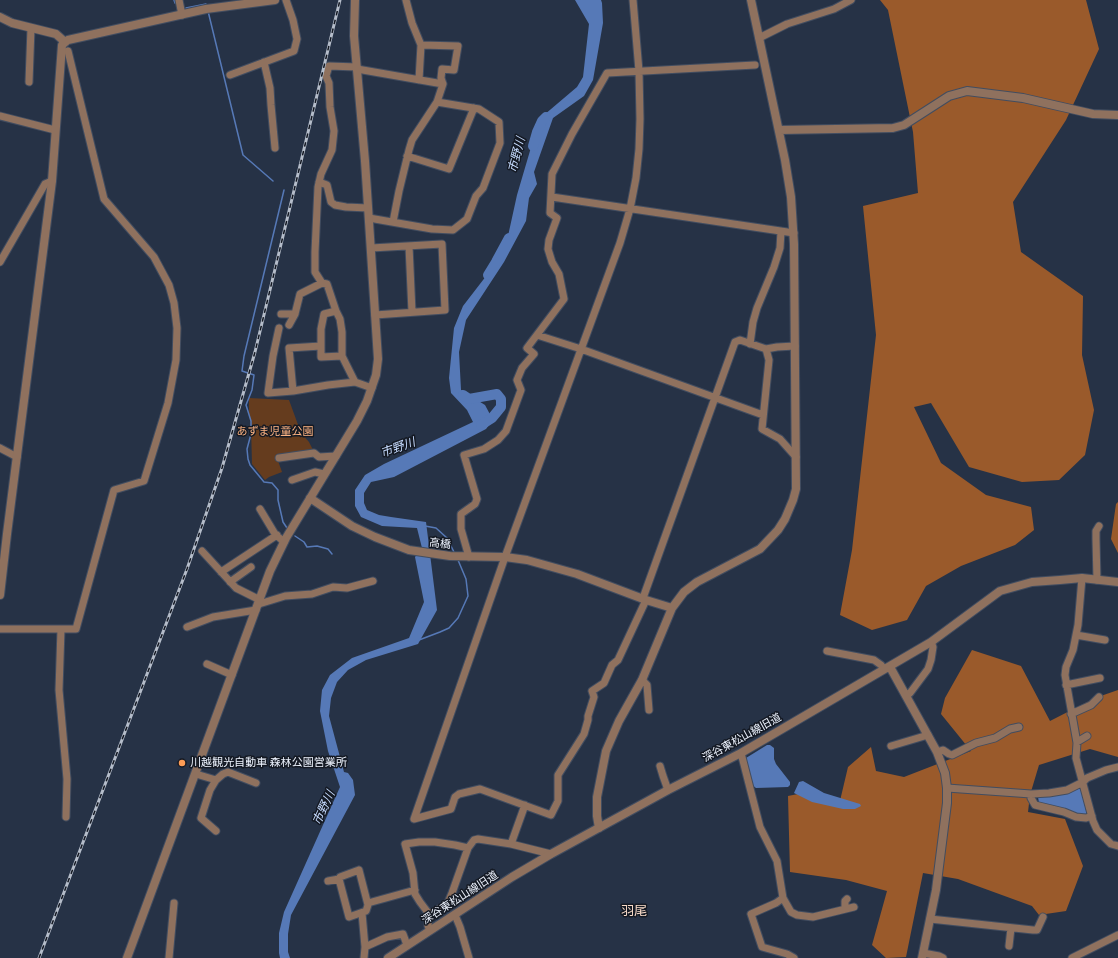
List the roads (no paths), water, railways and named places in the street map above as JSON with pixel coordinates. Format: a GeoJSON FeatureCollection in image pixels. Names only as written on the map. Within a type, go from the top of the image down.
{"type":"FeatureCollection","features":[{"type":"Feature","properties":{"kind":"street"},"geometry":{"type":"LineString","coordinates":[[179,0],[182,15]]}},
{"type":"Feature","properties":{"kind":"street"},"geometry":{"type":"LineString","coordinates":[[0,594],[3,533],[17,457],[52,181],[60,49],[65,42],[208,9],[275,0]]}},
{"type":"Feature","properties":{"kind":"street"},"geometry":{"type":"LineString","coordinates":[[230,75],[294,51],[297,39],[294,20],[286,0]]}},
{"type":"Feature","properties":{"kind":"street"},"geometry":{"type":"LineString","coordinates":[[127,958],[270,571],[284,542],[357,421],[372,388],[376,375],[378,359],[371,248],[354,36],[355,0]]}},
{"type":"Feature","properties":{"kind":"street"},"geometry":{"type":"LineString","coordinates":[[406,0],[412,22],[421,45],[419,80]]}},
{"type":"Feature","properties":{"kind":"street"},"geometry":{"type":"LineString","coordinates":[[633,0],[639,71],[640,149],[630,209],[620,243],[505,557],[414,819],[451,809],[455,797],[460,794],[480,789],[552,815],[558,801],[558,775],[584,734],[594,697],[592,691],[604,682],[612,665],[618,660],[644,599],[735,342],[740,340],[766,350],[777,347],[795,346]]}},
{"type":"Feature","properties":{"kind":"street"},"geometry":{"type":"LineString","coordinates":[[599,828],[597,816],[598,797],[606,750],[642,680],[672,608],[684,592],[697,582],[760,549],[778,530],[789,511],[796,489],[794,233],[788,175],[751,0]]}},
{"type":"Feature","properties":{"kind":"street"},"geometry":{"type":"LineString","coordinates":[[759,38],[787,24],[834,8],[851,0]]}},
{"type":"Feature","properties":{"kind":"street"},"geometry":{"type":"LineString","coordinates":[[0,17],[12,23],[56,34],[65,42]]}},
{"type":"Feature","properties":{"kind":"street"},"geometry":{"type":"LineString","coordinates":[[29,82],[31,28]]}},
{"type":"Feature","properties":{"kind":"street"},"geometry":{"type":"LineString","coordinates":[[393,222],[407,156],[412,140],[437,102],[443,84],[440,78],[442,69],[454,70],[458,46],[421,45]]}},
{"type":"Feature","properties":{"kind":"street"},"geometry":{"type":"LineString","coordinates":[[0,629],[76,629],[114,490],[144,481],[168,403],[176,360],[174,303],[169,285],[154,257],[104,199],[68,51]]}},
{"type":"Feature","properties":{"kind":"street"},"geometry":{"type":"LineString","coordinates":[[264,62],[270,88],[275,148]]}},
{"type":"Feature","properties":{"kind":"street"},"geometry":{"type":"LineString","coordinates":[[469,557],[462,530],[461,514],[475,504],[477,499],[464,455],[484,449],[498,440],[506,431],[521,390],[517,380],[522,368],[534,354],[527,348],[564,298],[559,274],[552,262],[548,249],[549,240],[557,218],[550,213],[552,198],[552,174],[572,134],[607,74],[755,65]]}},
{"type":"Feature","properties":{"kind":"street"},"geometry":{"type":"LineString","coordinates":[[355,382],[342,356],[342,332],[340,319],[327,284],[322,283],[315,272],[319,182],[332,150],[334,131],[330,107],[329,83],[326,76],[328,66],[357,68],[443,84]]}},
{"type":"Feature","properties":{"kind":"street"},"geometry":{"type":"LineString","coordinates":[[779,130],[893,128],[904,125],[949,96],[967,91],[1023,98],[1093,114],[1118,115]]}},
{"type":"Feature","properties":{"kind":"street"},"geometry":{"type":"LineString","coordinates":[[369,218],[432,229],[453,230],[467,219],[476,196],[483,188],[500,143],[498,122],[479,109],[437,102]]}},
{"type":"Feature","properties":{"kind":"street"},"geometry":{"type":"LineString","coordinates":[[407,156],[449,169],[474,108]]}},
{"type":"Feature","properties":{"kind":"street"},"geometry":{"type":"LineString","coordinates":[[0,116],[55,130]]}},
{"type":"Feature","properties":{"kind":"street"},"geometry":{"type":"LineString","coordinates":[[0,262],[44,184],[52,181]]}},
{"type":"Feature","properties":{"kind":"street"},"geometry":{"type":"LineString","coordinates":[[319,182],[328,185],[331,202],[335,205],[368,208]]}},
{"type":"Feature","properties":{"kind":"street"},"geometry":{"type":"LineString","coordinates":[[552,198],[794,233]]}},
{"type":"Feature","properties":{"kind":"street"},"geometry":{"type":"LineString","coordinates":[[750,344],[753,322],[757,308],[780,248],[781,231]]}},
{"type":"Feature","properties":{"kind":"street"},"geometry":{"type":"LineString","coordinates":[[371,248],[442,244],[445,310],[375,315]]}},
{"type":"Feature","properties":{"kind":"street"},"geometry":{"type":"LineString","coordinates":[[409,246],[412,312]]}},
{"type":"Feature","properties":{"kind":"street"},"geometry":{"type":"LineString","coordinates":[[289,325],[295,314],[300,294],[322,283]]}},
{"type":"Feature","properties":{"kind":"street"},"geometry":{"type":"LineString","coordinates":[[336,311],[324,314],[321,329],[322,357],[342,356]]}},
{"type":"Feature","properties":{"kind":"street"},"geometry":{"type":"LineString","coordinates":[[281,314],[295,314]]}},
{"type":"Feature","properties":{"kind":"street"},"geometry":{"type":"LineString","coordinates":[[279,328],[273,356],[268,393],[355,382],[372,388]]}},
{"type":"Feature","properties":{"kind":"street"},"geometry":{"type":"LineString","coordinates":[[537,335],[581,349],[763,415]]}},
{"type":"Feature","properties":{"kind":"street"},"geometry":{"type":"LineString","coordinates":[[293,391],[289,348],[321,346]]}},
{"type":"Feature","properties":{"kind":"street"},"geometry":{"type":"LineString","coordinates":[[766,350],[769,360],[762,430],[780,439],[796,458]]}},
{"type":"Feature","properties":{"kind":"street"},"geometry":{"type":"LineString","coordinates":[[0,448],[17,457]]}},
{"type":"Feature","properties":{"kind":"street"},"geometry":{"type":"LineString","coordinates":[[278,458],[314,452],[319,457],[336,456]]}},
{"type":"Feature","properties":{"kind":"street"},"geometry":{"type":"LineString","coordinates":[[292,480],[315,472],[324,474]]}},
{"type":"Feature","properties":{"kind":"street","name":"高橋"},"geometry":{"type":"LineString","coordinates":[[310,498],[352,526],[375,537],[409,550],[450,556],[505,557],[527,560],[577,574],[672,608]]}},
{"type":"Feature","properties":{"kind":"street"},"geometry":{"type":"LineString","coordinates":[[260,509],[277,535],[284,542]]}},
{"type":"Feature","properties":{"kind":"street"},"geometry":{"type":"LineString","coordinates":[[1097,580],[1096,531],[1099,526]]}},
{"type":"Feature","properties":{"kind":"street"},"geometry":{"type":"LineString","coordinates":[[221,572],[277,535]]}},
{"type":"Feature","properties":{"kind":"street"},"geometry":{"type":"LineString","coordinates":[[202,551],[236,588],[258,605]]}},
{"type":"Feature","properties":{"kind":"street"},"geometry":{"type":"LineString","coordinates":[[230,582],[251,567]]}},
{"type":"Feature","properties":{"kind":"street"},"geometry":{"type":"LineString","coordinates":[[1082,578],[1076,635],[1064,675],[1077,742],[1076,758],[1092,816],[1097,830],[1103,837],[1111,844],[1118,846]]}},
{"type":"Feature","properties":{"kind":"street","name":"深谷東松山線旧道"},"geometry":{"type":"LineString","coordinates":[[388,958],[512,877],[668,790],[741,753],[931,642],[1000,591],[1032,582],[1082,578],[1118,582]]}},
{"type":"Feature","properties":{"kind":"street"},"geometry":{"type":"LineString","coordinates":[[187,627],[213,617],[285,596],[312,594],[333,587],[347,588],[373,581]]}},
{"type":"Feature","properties":{"kind":"street"},"geometry":{"type":"LineString","coordinates":[[61,629],[59,690],[67,779],[66,817]]}},
{"type":"Feature","properties":{"kind":"street"},"geometry":{"type":"LineString","coordinates":[[1076,635],[1105,640]]}},
{"type":"Feature","properties":{"kind":"street"},"geometry":{"type":"LineString","coordinates":[[906,695],[910,693],[928,669],[933,647],[931,642]]}},
{"type":"Feature","properties":{"kind":"street"},"geometry":{"type":"LineString","coordinates":[[827,652],[874,660],[887,668],[906,695],[928,734],[945,773],[947,803],[936,890],[922,956],[939,956],[943,958]]}},
{"type":"Feature","properties":{"kind":"street"},"geometry":{"type":"LineString","coordinates":[[207,664],[232,675]]}},
{"type":"Feature","properties":{"kind":"street"},"geometry":{"type":"LineString","coordinates":[[1066,685],[1100,678]]}},
{"type":"Feature","properties":{"kind":"street"},"geometry":{"type":"LineString","coordinates":[[642,680],[648,685],[648,710]]}},
{"type":"Feature","properties":{"kind":"street"},"geometry":{"type":"LineString","coordinates":[[1071,714],[1091,704],[1099,697]]}},
{"type":"Feature","properties":{"kind":"street"},"geometry":{"type":"LineString","coordinates":[[937,752],[943,750],[949,754],[952,754],[976,743],[995,738],[1010,729],[1019,727]]}},
{"type":"Feature","properties":{"kind":"street"},"geometry":{"type":"LineString","coordinates":[[891,746],[928,734]]}},
{"type":"Feature","properties":{"kind":"street"},"geometry":{"type":"LineString","coordinates":[[1077,742],[1086,736]]}},
{"type":"Feature","properties":{"kind":"street"},"geometry":{"type":"LineString","coordinates":[[741,753],[760,827],[777,861],[783,898],[791,912],[800,916],[817,916],[854,907]]}},
{"type":"Feature","properties":{"kind":"street"},"geometry":{"type":"LineString","coordinates":[[660,766],[668,790]]}},
{"type":"Feature","properties":{"kind":"street"},"geometry":{"type":"LineString","coordinates":[[947,788],[1031,794],[1067,790],[1083,782],[1087,778],[1118,767]]}},
{"type":"Feature","properties":{"kind":"street"},"geometry":{"type":"LineString","coordinates":[[216,831],[201,818],[210,790],[216,780],[228,772],[256,783]]}},
{"type":"Feature","properties":{"kind":"street"},"geometry":{"type":"LineString","coordinates":[[196,774],[216,780]]}},
{"type":"Feature","properties":{"kind":"street"},"geometry":{"type":"LineString","coordinates":[[1031,794],[1031,798],[1035,806],[1064,812],[1076,817],[1086,818],[1092,816]]}},
{"type":"Feature","properties":{"kind":"street"},"geometry":{"type":"LineString","coordinates":[[510,844],[525,805]]}},
{"type":"Feature","properties":{"kind":"street"},"geometry":{"type":"LineString","coordinates":[[429,914],[447,905],[468,848],[474,840],[478,838],[552,854]]}},
{"type":"Feature","properties":{"kind":"street"},"geometry":{"type":"LineString","coordinates":[[430,930],[428,926],[429,914],[420,902],[415,890],[413,873],[405,844],[435,842],[468,848]]}},
{"type":"Feature","properties":{"kind":"street"},"geometry":{"type":"LineString","coordinates":[[328,881],[339,879],[340,877],[359,870],[368,903],[366,911],[349,917],[339,879]]}},
{"type":"Feature","properties":{"kind":"street"},"geometry":{"type":"LineString","coordinates":[[368,903],[415,890]]}},
{"type":"Feature","properties":{"kind":"street"},"geometry":{"type":"LineString","coordinates":[[783,898],[776,903],[751,914],[762,947],[787,954],[794,958]]}},
{"type":"Feature","properties":{"kind":"street"},"geometry":{"type":"LineString","coordinates":[[845,909],[845,901],[847,899]]}},
{"type":"Feature","properties":{"kind":"street"},"geometry":{"type":"LineString","coordinates":[[169,958],[174,903]]}},
{"type":"Feature","properties":{"kind":"street"},"geometry":{"type":"LineString","coordinates":[[447,905],[460,927],[468,958]]}},
{"type":"Feature","properties":{"kind":"street"},"geometry":{"type":"LineString","coordinates":[[362,913],[365,947],[364,958]]}},
{"type":"Feature","properties":{"kind":"street"},"geometry":{"type":"LineString","coordinates":[[930,919],[1037,930],[1043,917]]}},
{"type":"Feature","properties":{"kind":"street"},"geometry":{"type":"LineString","coordinates":[[1009,946],[1011,928]]}},
{"type":"Feature","properties":{"kind":"street"},"geometry":{"type":"LineString","coordinates":[[365,947],[387,938],[403,934],[407,945]]}},
{"type":"Feature","properties":{"kind":"street"},"geometry":{"type":"LineString","coordinates":[[1072,958],[1118,935]]}},
{"type":"Feature","properties":{"kind":"water"},"geometry":{"type":"Polygon","coordinates":[[[575,0],[601,0],[602,3],[603,23],[593,80],[584,96],[553,118],[534,172],[537,184],[529,198],[526,221],[504,262],[466,320],[459,352],[461,390],[485,405],[493,420],[486,429],[394,477],[371,482],[364,493],[364,503],[367,510],[379,515],[426,522],[437,610],[418,644],[366,660],[348,670],[337,682],[331,698],[329,716],[344,772],[348,773],[353,780],[355,795],[291,915],[288,934],[288,952],[290,958],[280,958],[279,933],[284,912],[340,787],[328,751],[320,711],[322,690],[330,675],[352,658],[409,638],[424,602],[415,557],[422,548],[417,528],[382,526],[361,517],[355,506],[355,490],[365,475],[384,464],[473,422],[467,410],[451,393],[449,378],[454,328],[463,306],[500,258],[508,236],[517,195],[532,144],[544,115],[577,87],[583,77],[589,24],[575,0]]]}},
{"type":"Feature","properties":{"kind":"water"},"geometry":{"type":"Polygon","coordinates":[[[767,745],[774,748],[774,759],[776,764],[790,782],[788,787],[756,788],[752,785],[746,758],[767,745]]]}},
{"type":"Feature","properties":{"kind":"water"},"geometry":{"type":"Polygon","coordinates":[[[803,781],[824,793],[860,804],[861,806],[855,809],[843,809],[812,802],[794,793],[799,782],[803,781]]]}},
{"type":"Feature","properties":{"kind":"water"},"geometry":{"type":"Polygon","coordinates":[[[1081,789],[1087,815],[1077,815],[1039,803],[1038,797],[1068,793],[1081,789]]]}},
{"type":"Feature","properties":{"kind":"waterway"},"geometry":{"type":"LineString","coordinates":[[186,8],[206,4],[207,6]]}},
{"type":"Feature","properties":{"kind":"waterway"},"geometry":{"type":"LineString","coordinates":[[208,11],[243,155],[273,181]]}},
{"type":"Feature","properties":{"kind":"waterway","name":"市野川"},"geometry":{"type":"LineString","coordinates":[[533,146],[537,132],[542,121],[546,117]]}},
{"type":"Feature","properties":{"kind":"waterway"},"geometry":{"type":"LineString","coordinates":[[284,190],[244,356],[242,371],[254,375],[252,390],[246,405],[251,421],[251,434],[247,449],[248,459],[250,465],[264,482],[272,483],[278,490],[278,500],[283,522],[287,528]]}},
{"type":"Feature","properties":{"kind":"waterway","name":"市野川"},"geometry":{"type":"LineString","coordinates":[[488,275],[509,238]]}},
{"type":"Feature","properties":{"kind":"waterway","name":"市野川"},"geometry":{"type":"LineString","coordinates":[[463,395],[469,399],[497,394],[501,399],[501,407],[492,418],[481,425]]}},
{"type":"Feature","properties":{"kind":"waterway"},"geometry":{"type":"LineString","coordinates":[[425,526],[436,528],[447,538],[454,552]]}},
{"type":"Feature","properties":{"kind":"waterway"},"geometry":{"type":"LineString","coordinates":[[295,536],[304,542],[307,547],[317,546],[328,549],[332,554]]}},
{"type":"Feature","properties":{"kind":"waterway"},"geometry":{"type":"LineString","coordinates":[[419,640],[449,628],[458,618],[468,596],[466,579],[458,560]]}},
{"type":"Feature","properties":{"kind":"railway"},"geometry":{"type":"LineString","coordinates":[[39,958],[187,569],[222,468],[255,352],[340,0]]}},
{"type":"Feature","properties":{"kind":"place","name":"川越観光自動車 森林公園営業所"},"geometry":{"type":"Point","coordinates":[182,763]}},
{"type":"Feature","properties":{"kind":"district","name":"羽尾"},"geometry":{"type":"Point","coordinates":[634,911]}},
{"type":"Feature","properties":{"kind":"park label","name":"あずま児童公園"},"geometry":{"type":"Point","coordinates":[275,432]}}]}
